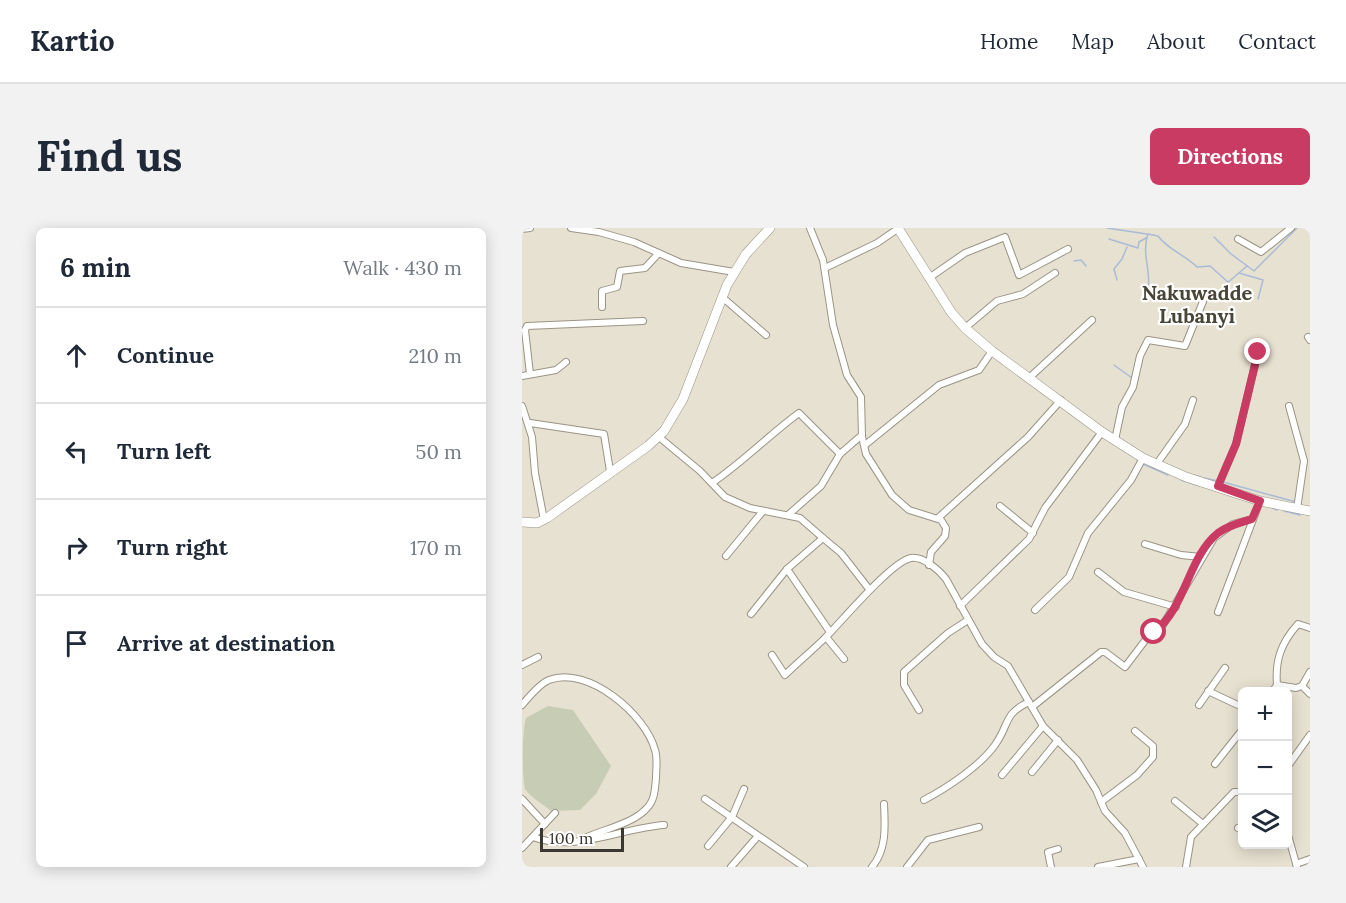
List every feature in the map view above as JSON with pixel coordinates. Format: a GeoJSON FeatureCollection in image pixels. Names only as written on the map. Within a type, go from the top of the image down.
{"type":"FeatureCollection","features":[{"type":"Feature","properties":{"kind":"street"},"geometry":{"type":"LineString","coordinates":[[522,229],[530,228]]}},
{"type":"Feature","properties":{"kind":"street"},"geometry":{"type":"LineString","coordinates":[[571,228],[599,232],[633,242],[681,263],[734,272]]}},
{"type":"Feature","properties":{"kind":"street"},"geometry":{"type":"LineString","coordinates":[[522,522],[544,520],[659,437],[683,399],[722,297],[734,272],[770,228]]}},
{"type":"Feature","properties":{"kind":"street"},"geometry":{"type":"LineString","coordinates":[[810,228],[825,268],[833,328],[848,377],[861,397],[862,435],[866,454],[892,495],[909,510],[938,518],[944,523],[946,532],[932,552],[929,565]]}},
{"type":"Feature","properties":{"kind":"street"},"geometry":{"type":"LineString","coordinates":[[825,268],[877,243],[898,228],[951,312],[965,328],[992,351],[1102,432],[1156,465],[1260,501],[1310,511]]}},
{"type":"Feature","properties":{"kind":"street"},"geometry":{"type":"LineString","coordinates":[[1238,239],[1261,252],[1291,228]]}},
{"type":"Feature","properties":{"kind":"street"},"geometry":{"type":"LineString","coordinates":[[929,278],[965,253],[1005,237],[1018,275],[1068,249]]}},
{"type":"Feature","properties":{"kind":"street"},"geometry":{"type":"LineString","coordinates":[[602,307],[602,291],[617,287],[620,271],[645,268],[658,254]]}},
{"type":"Feature","properties":{"kind":"street"},"geometry":{"type":"LineString","coordinates":[[965,328],[997,301],[1023,294],[1054,273]]}},
{"type":"Feature","properties":{"kind":"street"},"geometry":{"type":"LineString","coordinates":[[722,297],[766,335]]}},
{"type":"Feature","properties":{"kind":"street"},"geometry":{"type":"LineString","coordinates":[[1115,440],[1122,407],[1133,387],[1140,356],[1148,340],[1185,346],[1204,299]]}},
{"type":"Feature","properties":{"kind":"street"},"geometry":{"type":"LineString","coordinates":[[1029,378],[1092,320]]}},
{"type":"Feature","properties":{"kind":"street"},"geometry":{"type":"LineString","coordinates":[[530,374],[525,330],[527,326],[642,321]]}},
{"type":"Feature","properties":{"kind":"street"},"geometry":{"type":"LineString","coordinates":[[864,445],[887,429],[939,385],[979,370],[992,351]]}},
{"type":"Feature","properties":{"kind":"street"},"geometry":{"type":"LineString","coordinates":[[1218,486],[1236,444],[1258,352]]}},
{"type":"Feature","properties":{"kind":"street"},"geometry":{"type":"LineString","coordinates":[[522,376],[556,370],[566,362]]}},
{"type":"Feature","properties":{"kind":"street"},"geometry":{"type":"LineString","coordinates":[[938,518],[1028,437],[1061,400]]}},
{"type":"Feature","properties":{"kind":"street"},"geometry":{"type":"LineString","coordinates":[[1156,465],[1185,424],[1193,400]]}},
{"type":"Feature","properties":{"kind":"street"},"geometry":{"type":"LineString","coordinates":[[522,405],[530,423],[535,473],[544,520]]}},
{"type":"Feature","properties":{"kind":"street"},"geometry":{"type":"LineString","coordinates":[[1289,406],[1304,461],[1297,509]]}},
{"type":"Feature","properties":{"kind":"street"},"geometry":{"type":"LineString","coordinates":[[712,483],[756,451],[775,431],[799,413],[840,454]]}},
{"type":"Feature","properties":{"kind":"street"},"geometry":{"type":"LineString","coordinates":[[530,423],[604,434],[610,471]]}},
{"type":"Feature","properties":{"kind":"street"},"geometry":{"type":"LineString","coordinates":[[960,606],[978,591],[1033,533],[1045,508],[1102,432]]}},
{"type":"Feature","properties":{"kind":"street"},"geometry":{"type":"LineString","coordinates":[[788,515],[821,486],[840,454],[862,435]]}},
{"type":"Feature","properties":{"kind":"street"},"geometry":{"type":"LineString","coordinates":[[659,437],[731,501],[763,512],[788,515],[807,521],[841,553],[870,590]]}},
{"type":"Feature","properties":{"kind":"street"},"geometry":{"type":"LineString","coordinates":[[1035,610],[1069,577],[1088,533],[1131,480],[1143,458]]}},
{"type":"Feature","properties":{"kind":"street"},"geometry":{"type":"LineString","coordinates":[[1218,612],[1260,501]]}},
{"type":"Feature","properties":{"kind":"street"},"geometry":{"type":"LineString","coordinates":[[999,506],[1033,533]]}},
{"type":"Feature","properties":{"kind":"street"},"geometry":{"type":"LineString","coordinates":[[726,556],[763,512]]}},
{"type":"Feature","properties":{"kind":"street"},"geometry":{"type":"LineString","coordinates":[[924,800],[943,790],[991,750],[1012,711],[1031,705],[1101,652],[1105,652],[1125,667],[1147,638],[1163,625],[1176,607],[1201,557],[1218,534],[1233,524],[1252,519]]}},
{"type":"Feature","properties":{"kind":"street"},"geometry":{"type":"LineString","coordinates":[[751,614],[787,569],[823,538]]}},
{"type":"Feature","properties":{"kind":"street"},"geometry":{"type":"LineString","coordinates":[[1145,544],[1181,555],[1201,557]]}},
{"type":"Feature","properties":{"kind":"street"},"geometry":{"type":"LineString","coordinates":[[772,655],[785,675],[870,590],[909,558],[929,565],[946,579],[988,651],[1015,676],[1043,726],[1077,760],[1101,802],[1125,833],[1143,867]]}},
{"type":"Feature","properties":{"kind":"street"},"geometry":{"type":"LineString","coordinates":[[787,569],[844,659]]}},
{"type":"Feature","properties":{"kind":"street"},"geometry":{"type":"LineString","coordinates":[[1098,572],[1124,592],[1176,607]]}},
{"type":"Feature","properties":{"kind":"street"},"geometry":{"type":"LineString","coordinates":[[919,710],[904,685],[904,672],[948,633],[968,620]]}},
{"type":"Feature","properties":{"kind":"street"},"geometry":{"type":"LineString","coordinates":[[1310,628],[1298,624],[1283,645],[1277,660],[1277,685],[1296,688],[1302,686],[1310,672]]}},
{"type":"Feature","properties":{"kind":"street"},"geometry":{"type":"LineString","coordinates":[[522,665],[538,657]]}},
{"type":"Feature","properties":{"kind":"street"},"geometry":{"type":"LineString","coordinates":[[1199,705],[1225,668]]}},
{"type":"Feature","properties":{"kind":"street"},"geometry":{"type":"LineString","coordinates":[[522,705],[549,680],[564,678],[597,684],[629,708],[648,732],[656,754],[656,789],[650,805],[634,817],[585,838]]}},
{"type":"Feature","properties":{"kind":"street"},"geometry":{"type":"LineString","coordinates":[[1302,686],[1310,694]]}},
{"type":"Feature","properties":{"kind":"street"},"geometry":{"type":"LineString","coordinates":[[1208,691],[1238,705]]}},
{"type":"Feature","properties":{"kind":"street"},"geometry":{"type":"LineString","coordinates":[[1002,775],[1043,726]]}},
{"type":"Feature","properties":{"kind":"street"},"geometry":{"type":"LineString","coordinates":[[1101,802],[1137,775],[1153,757],[1153,746],[1135,731]]}},
{"type":"Feature","properties":{"kind":"street"},"geometry":{"type":"LineString","coordinates":[[1215,764],[1238,735]]}},
{"type":"Feature","properties":{"kind":"street"},"geometry":{"type":"LineString","coordinates":[[1292,759],[1310,735]]}},
{"type":"Feature","properties":{"kind":"street"},"geometry":{"type":"LineString","coordinates":[[1032,772],[1058,740]]}},
{"type":"Feature","properties":{"kind":"street"},"geometry":{"type":"LineString","coordinates":[[708,846],[732,817],[744,789]]}},
{"type":"Feature","properties":{"kind":"street"},"geometry":{"type":"LineString","coordinates":[[1186,867],[1191,837],[1234,792],[1238,792]]}},
{"type":"Feature","properties":{"kind":"street"},"geometry":{"type":"LineString","coordinates":[[705,799],[801,866]]}},
{"type":"Feature","properties":{"kind":"street"},"geometry":{"type":"LineString","coordinates":[[522,800],[545,824]]}},
{"type":"Feature","properties":{"kind":"street"},"geometry":{"type":"LineString","coordinates":[[1175,801],[1203,824]]}},
{"type":"Feature","properties":{"kind":"street"},"geometry":{"type":"LineString","coordinates":[[872,867],[880,858],[884,842],[884,804]]}},
{"type":"Feature","properties":{"kind":"street"},"geometry":{"type":"LineString","coordinates":[[522,848],[555,813]]}},
{"type":"Feature","properties":{"kind":"street"},"geometry":{"type":"LineString","coordinates":[[533,837],[554,843],[664,825]]}},
{"type":"Feature","properties":{"kind":"street"},"geometry":{"type":"LineString","coordinates":[[907,867],[928,840],[979,827]]}},
{"type":"Feature","properties":{"kind":"street"},"geometry":{"type":"LineString","coordinates":[[731,867],[758,836]]}},
{"type":"Feature","properties":{"kind":"street"},"geometry":{"type":"LineString","coordinates":[[1051,867],[1048,852],[1058,849]]}},
{"type":"Feature","properties":{"kind":"street"},"geometry":{"type":"LineString","coordinates":[[1291,849],[1296,866],[1310,859]]}},
{"type":"Feature","properties":{"kind":"street"},"geometry":{"type":"LineString","coordinates":[[1098,867],[1139,859]]}},
{"type":"Feature","properties":{"kind":"green space"},"geometry":{"type":"Polygon","coordinates":[[[548,706],[573,710],[611,766],[596,794],[580,810],[551,811],[525,789],[523,754],[526,718],[548,706]]]}},
{"type":"Feature","properties":{"kind":"waterway"},"geometry":{"type":"LineString","coordinates":[[1107,228],[1147,234]]}},
{"type":"Feature","properties":{"kind":"waterway"},"geometry":{"type":"LineString","coordinates":[[1214,237],[1231,254],[1254,271],[1297,228]]}},
{"type":"Feature","properties":{"kind":"waterway"},"geometry":{"type":"LineString","coordinates":[[1145,299],[1149,282],[1146,250],[1148,234],[1158,236],[1166,245],[1197,267],[1210,266],[1228,282]]}},
{"type":"Feature","properties":{"kind":"waterway"},"geometry":{"type":"LineString","coordinates":[[1109,239],[1138,248],[1139,242],[1146,238]]}},
{"type":"Feature","properties":{"kind":"waterway"},"geometry":{"type":"LineString","coordinates":[[1117,280],[1114,269],[1122,259],[1127,247]]}},
{"type":"Feature","properties":{"kind":"waterway"},"geometry":{"type":"LineString","coordinates":[[1074,261],[1081,260],[1086,266]]}},
{"type":"Feature","properties":{"kind":"waterway"},"geometry":{"type":"LineString","coordinates":[[1225,285],[1247,266]]}},
{"type":"Feature","properties":{"kind":"waterway"},"geometry":{"type":"LineString","coordinates":[[1239,273],[1263,280],[1258,299]]}},
{"type":"Feature","properties":{"kind":"waterway"},"geometry":{"type":"LineString","coordinates":[[1114,365],[1132,378]]}},
{"type":"Feature","properties":{"kind":"waterway"},"geometry":{"type":"LineString","coordinates":[[1143,464],[1168,475]]}},
{"type":"Feature","properties":{"kind":"waterway"},"geometry":{"type":"LineString","coordinates":[[1194,475],[1201,477]]}},
{"type":"Feature","properties":{"kind":"waterway"},"geometry":{"type":"LineString","coordinates":[[1204,478],[1218,481]]}},
{"type":"Feature","properties":{"kind":"waterway"},"geometry":{"type":"LineString","coordinates":[[1181,480],[1200,486]]}},
{"type":"Feature","properties":{"kind":"waterway"},"geometry":{"type":"LineString","coordinates":[[1223,482],[1296,502]]}},
{"type":"Feature","properties":{"kind":"waterway"},"geometry":{"type":"LineString","coordinates":[[1270,507],[1277,510]]}},
{"type":"Feature","properties":{"kind":"waterway"},"geometry":{"type":"LineString","coordinates":[[1284,511],[1300,515]]}},
{"type":"Feature","properties":{"kind":"district","name":"Nakuwadde Lubanyi"},"geometry":{"type":"Point","coordinates":[1197,304]}},
{"type":"Feature","properties":{"kind":"route"},"geometry":{"type":"LineString","coordinates":[[1154,632],[1163,625],[1176,607],[1203,552],[1214,538],[1233,524],[1252,519],[1260,501],[1218,486],[1240,432],[1258,352]]}}]}
